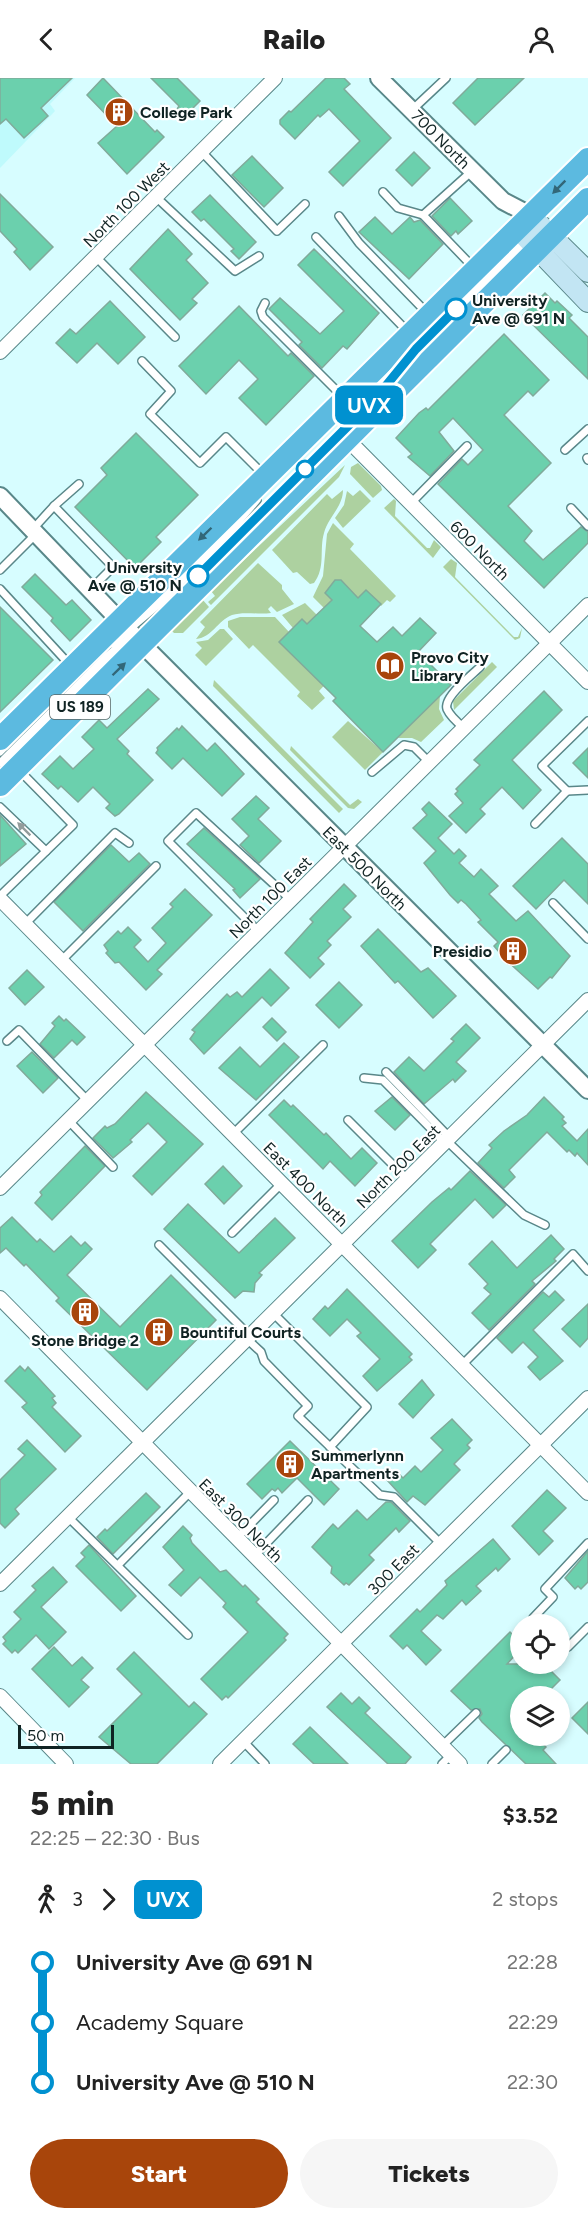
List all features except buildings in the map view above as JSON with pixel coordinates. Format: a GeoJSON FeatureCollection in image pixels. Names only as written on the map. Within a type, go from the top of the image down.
{"type":"FeatureCollection","features":[{"type":"Feature","properties":{"kind":"highway","name":"US 189"},"geometry":{"type":"LineString","coordinates":[[0,739],[72,667],[131,632],[348,440],[536,236],[588,159]]}},
{"type":"Feature","properties":{"kind":"highway"},"geometry":{"type":"LineString","coordinates":[[536,236],[588,180]]}},
{"type":"Feature","properties":{"kind":"highway","name":"US 189"},"geometry":{"type":"LineString","coordinates":[[0,785],[9,766],[344,397],[475,270],[536,236],[588,199]]}},
{"type":"Feature","properties":{"kind":"main road","name":"700 North"},"geometry":{"type":"LineString","coordinates":[[536,236],[588,273]]}},
{"type":"Feature","properties":{"kind":"main road","name":"700 North"},"geometry":{"type":"LineString","coordinates":[[536,236],[588,302]]}},
{"type":"Feature","properties":{"kind":"street","name":"North 100 West"},"geometry":{"type":"LineString","coordinates":[[0,352],[274,78]]}},
{"type":"Feature","properties":{"kind":"street","name":"700 North"},"geometry":{"type":"LineString","coordinates":[[379,78],[536,236]]}},
{"type":"Feature","properties":{"kind":"street","name":"600 North"},"geometry":{"type":"LineString","coordinates":[[348,440],[588,682]]}},
{"type":"Feature","properties":{"kind":"street","name":"East 500 North"},"geometry":{"type":"LineString","coordinates":[[0,496],[131,632],[588,1090]]}},
{"type":"Feature","properties":{"kind":"street","name":"North 100 East"},"geometry":{"type":"LineString","coordinates":[[0,1188],[588,604]]}},
{"type":"Feature","properties":{"kind":"street","name":"East 400 North"},"geometry":{"type":"LineString","coordinates":[[0,897],[144,1046],[344,1244],[588,1493]]}},
{"type":"Feature","properties":{"kind":"street","name":"North 200 East"},"geometry":{"type":"LineString","coordinates":[[0,1584],[274,1314],[542,1043],[588,1000]]}},
{"type":"Feature","properties":{"kind":"street","name":"East 300 North"},"geometry":{"type":"LineString","coordinates":[[0,1298],[342,1644],[449,1757]]}},
{"type":"Feature","properties":{"kind":"street","name":"300 East"},"geometry":{"type":"LineString","coordinates":[[220,1764],[588,1398]]}},
{"type":"Feature","properties":{"kind":"street"},"geometry":{"type":"LineString","coordinates":[[0,1696],[66,1764]]}},
{"type":"Feature","properties":{"kind":"lane"},"geometry":{"type":"LineString","coordinates":[[412,110],[446,78]]}},
{"type":"Feature","properties":{"kind":"lane"},"geometry":{"type":"LineString","coordinates":[[202,152],[277,231],[305,204]]}},
{"type":"Feature","properties":{"kind":"lane"},"geometry":{"type":"LineString","coordinates":[[423,215],[472,171]]}},
{"type":"Feature","properties":{"kind":"lane"},"geometry":{"type":"LineString","coordinates":[[383,192],[398,208],[423,215],[475,270]]}},
{"type":"Feature","properties":{"kind":"lane"},"geometry":{"type":"LineString","coordinates":[[156,197],[236,271],[259,256]]}},
{"type":"Feature","properties":{"kind":"lane"},"geometry":{"type":"LineString","coordinates":[[339,216],[359,243],[429,315]]}},
{"type":"Feature","properties":{"kind":"lane"},"geometry":{"type":"LineString","coordinates":[[536,236],[588,291]]}},
{"type":"Feature","properties":{"kind":"lane"},"geometry":{"type":"LineString","coordinates":[[387,370],[514,244],[536,236]]}},
{"type":"Feature","properties":{"kind":"lane"},"geometry":{"type":"LineString","coordinates":[[382,391],[421,344],[514,251],[525,246],[536,236]]}},
{"type":"Feature","properties":{"kind":"lane"},"geometry":{"type":"LineString","coordinates":[[316,237],[410,333]]}},
{"type":"Feature","properties":{"kind":"lane"},"geometry":{"type":"LineString","coordinates":[[96,257],[175,337]]}},
{"type":"Feature","properties":{"kind":"lane"},"geometry":{"type":"LineString","coordinates":[[265,303],[261,311],[263,317],[344,397]]}},
{"type":"Feature","properties":{"kind":"lane"},"geometry":{"type":"LineString","coordinates":[[142,361],[171,391],[150,414],[200,463],[226,437],[264,486],[379,378]]}},
{"type":"Feature","properties":{"kind":"lane"},"geometry":{"type":"LineString","coordinates":[[0,752],[95,658],[165,609],[375,399]]}},
{"type":"Feature","properties":{"kind":"lane"},"geometry":{"type":"LineString","coordinates":[[565,450],[588,429]]}},
{"type":"Feature","properties":{"kind":"lane"},"geometry":{"type":"LineString","coordinates":[[411,503],[468,446]]}},
{"type":"Feature","properties":{"kind":"lane"},"geometry":{"type":"LineString","coordinates":[[0,570],[54,506],[79,484]]}},
{"type":"Feature","properties":{"kind":"lane"},"geometry":{"type":"LineString","coordinates":[[54,506],[113,567],[90,590]]}},
{"type":"Feature","properties":{"kind":"lane"},"geometry":{"type":"LineString","coordinates":[[571,508],[588,526]]}},
{"type":"Feature","properties":{"kind":"lane"},"geometry":{"type":"LineString","coordinates":[[0,589],[72,667]]}},
{"type":"Feature","properties":{"kind":"lane"},"geometry":{"type":"LineString","coordinates":[[464,728],[447,710],[447,704],[453,694],[480,667]]}},
{"type":"Feature","properties":{"kind":"lane"},"geometry":{"type":"LineString","coordinates":[[567,791],[542,766],[588,721]]}},
{"type":"Feature","properties":{"kind":"lane"},"geometry":{"type":"LineString","coordinates":[[372,772],[404,745],[414,747],[429,762]]}},
{"type":"Feature","properties":{"kind":"lane"},"geometry":{"type":"LineString","coordinates":[[0,897],[73,825],[9,766]]}},
{"type":"Feature","properties":{"kind":"lane"},"geometry":{"type":"LineString","coordinates":[[535,824],[567,791],[588,790]]}},
{"type":"Feature","properties":{"kind":"lane"},"geometry":{"type":"LineString","coordinates":[[0,807],[46,851]]}},
{"type":"Feature","properties":{"kind":"lane"},"geometry":{"type":"LineString","coordinates":[[259,932],[168,841],[196,813],[291,900]]}},
{"type":"Feature","properties":{"kind":"lane"},"geometry":{"type":"LineString","coordinates":[[25,924],[115,833],[129,843]]}},
{"type":"Feature","properties":{"kind":"lane"},"geometry":{"type":"LineString","coordinates":[[61,961],[156,866]]}},
{"type":"Feature","properties":{"kind":"lane"},"geometry":{"type":"LineString","coordinates":[[553,903],[588,939]]}},
{"type":"Feature","properties":{"kind":"lane"},"geometry":{"type":"LineString","coordinates":[[7,1041],[19,1030],[88,1101]]}},
{"type":"Feature","properties":{"kind":"lane"},"geometry":{"type":"LineString","coordinates":[[232,1134],[323,1045]]}},
{"type":"Feature","properties":{"kind":"lane"},"geometry":{"type":"LineString","coordinates":[[386,1072],[447,1141]]}},
{"type":"Feature","properties":{"kind":"lane"},"geometry":{"type":"LineString","coordinates":[[364,1078],[383,1080],[524,1215],[546,1225]]}},
{"type":"Feature","properties":{"kind":"lane"},"geometry":{"type":"LineString","coordinates":[[68,1120],[113,1167]]}},
{"type":"Feature","properties":{"kind":"lane"},"geometry":{"type":"LineString","coordinates":[[348,1120],[408,1180]]}},
{"type":"Feature","properties":{"kind":"lane"},"geometry":{"type":"LineString","coordinates":[[232,1233],[282,1184]]}},
{"type":"Feature","properties":{"kind":"lane"},"geometry":{"type":"LineString","coordinates":[[159,1245],[249,1338],[264,1360],[308,1406],[298,1416],[380,1495],[394,1497],[441,1544]]}},
{"type":"Feature","properties":{"kind":"lane"},"geometry":{"type":"LineString","coordinates":[[462,1365],[573,1254],[588,1270]]}},
{"type":"Feature","properties":{"kind":"lane"},"geometry":{"type":"LineString","coordinates":[[274,1314],[367,1407],[330,1447]]}},
{"type":"Feature","properties":{"kind":"lane"},"geometry":{"type":"LineString","coordinates":[[118,1565],[190,1492]]}},
{"type":"Feature","properties":{"kind":"lane"},"geometry":{"type":"LineString","coordinates":[[236,1539],[274,1500]]}},
{"type":"Feature","properties":{"kind":"lane"},"geometry":{"type":"LineString","coordinates":[[254,1556],[308,1500]]}},
{"type":"Feature","properties":{"kind":"lane"},"geometry":{"type":"LineString","coordinates":[[67,1516],[188,1635]]}},
{"type":"Feature","properties":{"kind":"lane"},"geometry":{"type":"LineString","coordinates":[[537,1614],[553,1598],[545,1589],[588,1543]]}},
{"type":"Feature","properties":{"kind":"lane"},"geometry":{"type":"LineString","coordinates":[[570,1645],[588,1627]]}},
{"type":"Feature","properties":{"kind":"lane"},"geometry":{"type":"LineString","coordinates":[[449,1757],[476,1713]]}},
{"type":"Feature","properties":{"kind":"lane"},"geometry":{"type":"LineString","coordinates":[[243,1742],[265,1764]]}},
{"type":"Feature","properties":{"kind":"lane"},"geometry":{"type":"LineString","coordinates":[[492,1764],[506,1750]]}},
{"type":"Feature","properties":{"kind":"shaded area"},"geometry":{"type":"Polygon","coordinates":[[[0,78],[75,78],[50,104],[55,111],[0,168],[0,78]]]}},
{"type":"Feature","properties":{"kind":"green space"},"geometry":{"type":"Polygon","coordinates":[[[358,463],[381,486],[382,490],[373,498],[350,474],[351,467],[358,463]]]}},
{"type":"Feature","properties":{"kind":"green space"},"geometry":{"type":"Polygon","coordinates":[[[345,465],[339,477],[211,605],[208,602],[215,596],[211,591],[345,465]]]}},
{"type":"Feature","properties":{"kind":"green space"},"geometry":{"type":"Polygon","coordinates":[[[343,490],[341,502],[324,533],[318,577],[314,583],[310,584],[297,572],[293,573],[272,550],[327,494],[332,499],[343,490]]]}},
{"type":"Feature","properties":{"kind":"green space"},"geometry":{"type":"Polygon","coordinates":[[[360,490],[371,501],[343,528],[335,518],[344,505],[347,491],[353,496],[360,490]]]}},
{"type":"Feature","properties":{"kind":"green space"},"geometry":{"type":"Polygon","coordinates":[[[394,499],[396,501],[395,516],[427,548],[430,548],[434,540],[441,547],[433,558],[384,508],[394,499]]]}},
{"type":"Feature","properties":{"kind":"green space"},"geometry":{"type":"Polygon","coordinates":[[[333,523],[354,544],[350,549],[396,596],[390,602],[387,600],[381,606],[366,590],[358,598],[341,580],[335,580],[325,593],[332,600],[324,608],[313,597],[323,576],[327,534],[333,523]]]}},
{"type":"Feature","properties":{"kind":"green space"},"geometry":{"type":"Polygon","coordinates":[[[451,559],[457,563],[455,577],[514,637],[518,637],[522,628],[520,638],[515,640],[443,567],[451,559]]]}},
{"type":"Feature","properties":{"kind":"green space"},"geometry":{"type":"Polygon","coordinates":[[[258,563],[282,585],[282,589],[294,604],[277,612],[271,606],[268,609],[271,613],[232,615],[207,635],[196,639],[205,627],[200,622],[258,563]]]}},
{"type":"Feature","properties":{"kind":"green space"},"geometry":{"type":"Polygon","coordinates":[[[202,599],[209,607],[183,633],[174,633],[171,630],[202,599]]]}},
{"type":"Feature","properties":{"kind":"green space"},"geometry":{"type":"Polygon","coordinates":[[[305,603],[317,615],[307,624],[302,619],[293,628],[282,615],[305,603]]]}},
{"type":"Feature","properties":{"kind":"green space"},"geometry":{"type":"Polygon","coordinates":[[[240,617],[275,617],[289,632],[280,642],[315,677],[336,673],[319,691],[325,698],[312,710],[297,696],[300,692],[253,645],[249,649],[228,627],[228,621],[240,617]]]}},
{"type":"Feature","properties":{"kind":"green space"},"geometry":{"type":"Polygon","coordinates":[[[220,629],[224,629],[233,639],[206,666],[195,655],[202,648],[196,642],[208,640],[220,629]]]}},
{"type":"Feature","properties":{"kind":"green space"},"geometry":{"type":"Polygon","coordinates":[[[492,662],[497,667],[454,710],[453,701],[492,662]]]}},
{"type":"Feature","properties":{"kind":"green space"},"geometry":{"type":"Polygon","coordinates":[[[214,680],[343,809],[339,813],[213,686],[214,680]]]}},
{"type":"Feature","properties":{"kind":"green space"},"geometry":{"type":"Polygon","coordinates":[[[440,695],[439,709],[444,720],[421,742],[412,738],[398,738],[440,695]]]}},
{"type":"Feature","properties":{"kind":"green space"},"geometry":{"type":"Polygon","coordinates":[[[348,721],[383,752],[365,770],[332,737],[348,721]]]}},
{"type":"Feature","properties":{"kind":"green space"},"geometry":{"type":"Polygon","coordinates":[[[291,746],[350,805],[358,799],[362,802],[354,809],[348,808],[290,750],[291,746]]]}},
{"type":"Feature","properties":{"kind":"bus line","name":"UVX"},"geometry":{"type":"LineString","coordinates":[[198,576],[375,399],[405,361],[456,309]]}},
{"type":"Feature","properties":{"kind":"place","name":"College Park"},"geometry":{"type":"Point","coordinates":[119,112]}},
{"type":"Feature","properties":{"kind":"place","name":"University Ave @ 691 N"},"geometry":{"type":"Point","coordinates":[456,309]}},
{"type":"Feature","properties":{"kind":"place","name":"University Ave @ 510 N"},"geometry":{"type":"Point","coordinates":[198,576]}},
{"type":"Feature","properties":{"kind":"place","name":"Provo City Library"},"geometry":{"type":"Point","coordinates":[390,666]}},
{"type":"Feature","properties":{"kind":"place","name":"Presidio"},"geometry":{"type":"Point","coordinates":[513,951]}},
{"type":"Feature","properties":{"kind":"place","name":"Stone Bridge 2"},"geometry":{"type":"Point","coordinates":[85,1312]}},
{"type":"Feature","properties":{"kind":"place","name":"Bountiful Courts"},"geometry":{"type":"Point","coordinates":[159,1332]}},
{"type":"Feature","properties":{"kind":"place","name":"Summerlynn Apartments"},"geometry":{"type":"Point","coordinates":[290,1464]}}]}
